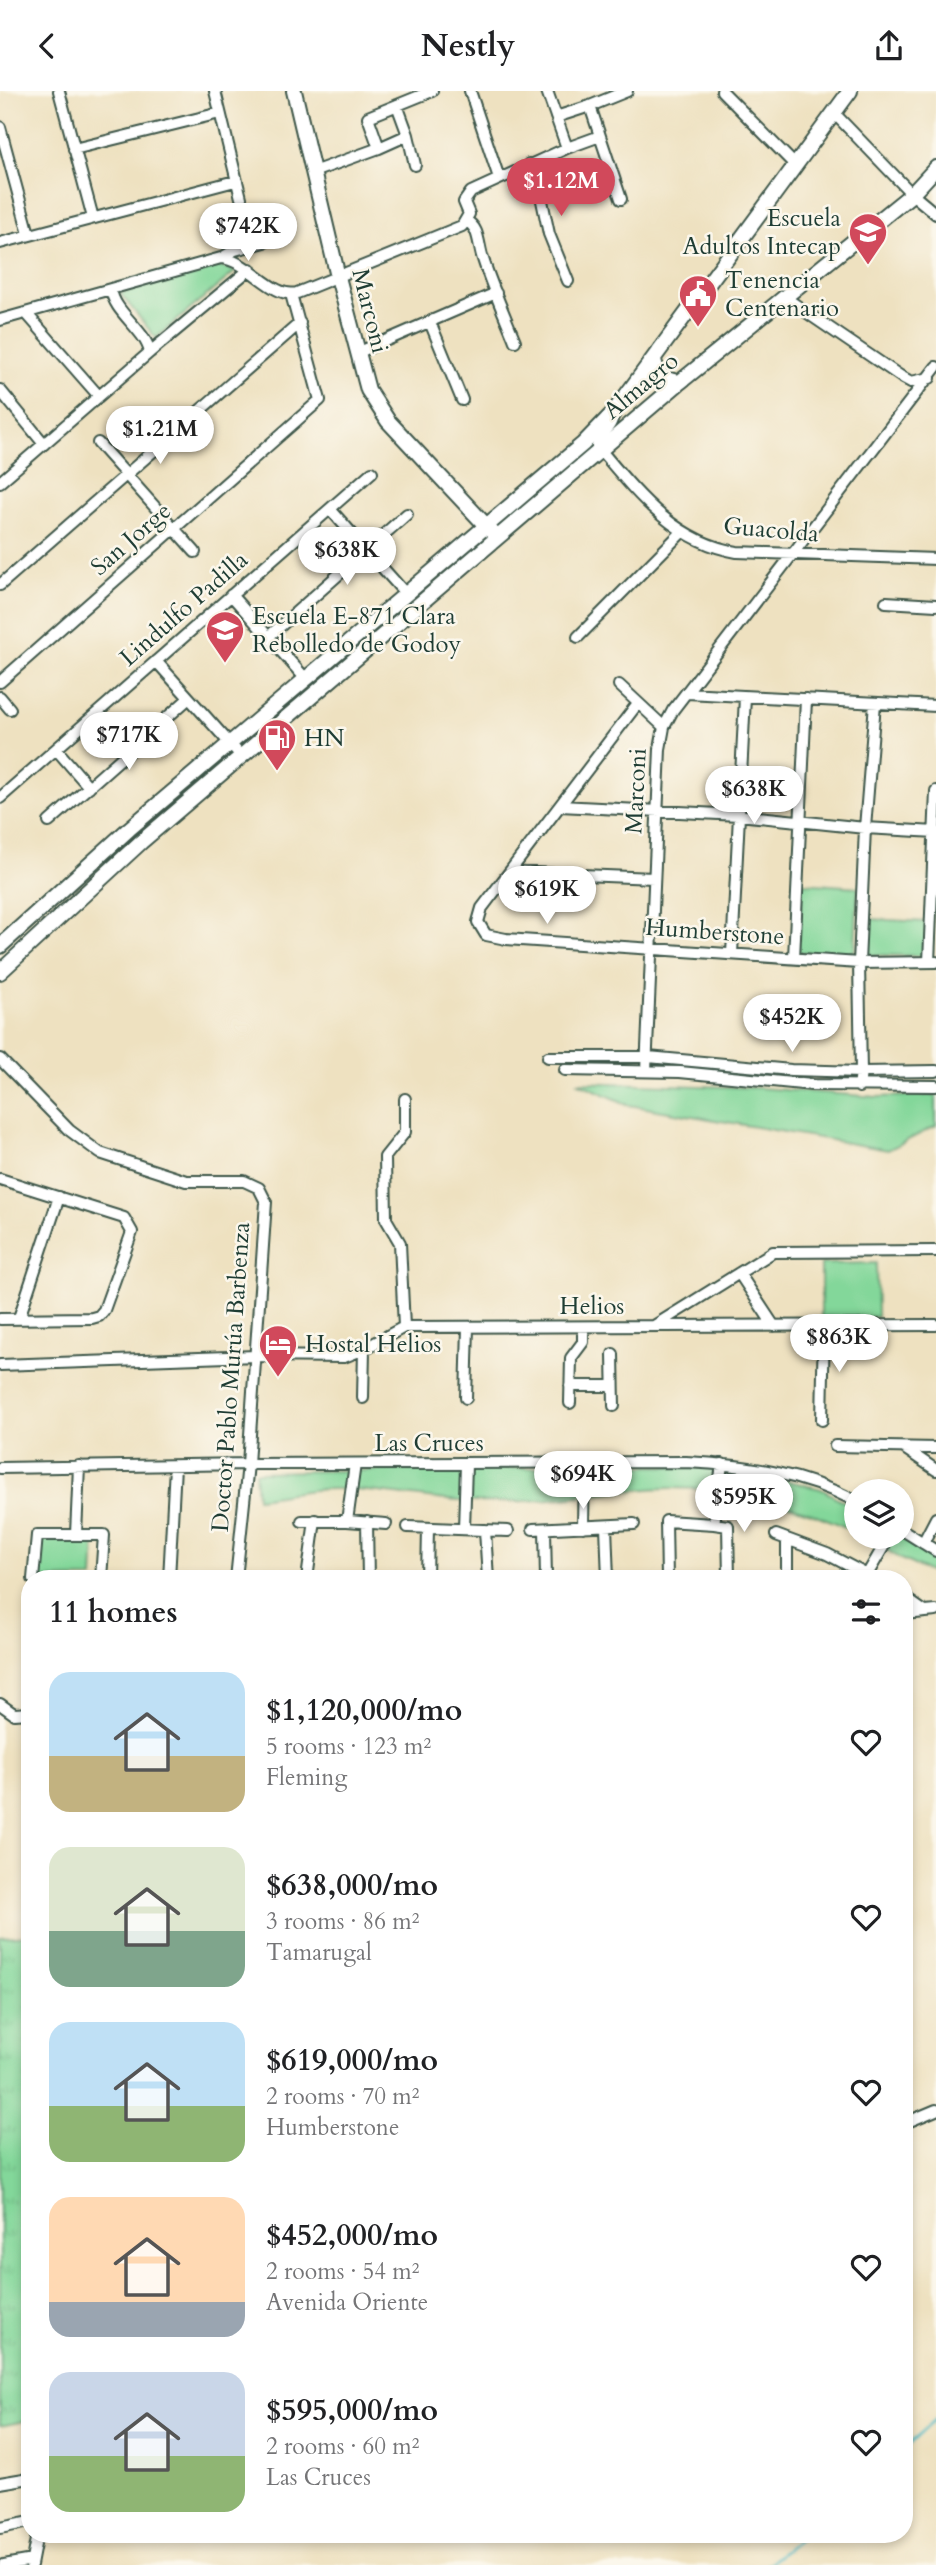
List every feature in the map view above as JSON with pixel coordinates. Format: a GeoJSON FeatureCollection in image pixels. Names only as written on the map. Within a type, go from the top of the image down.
{"type":"FeatureCollection","features":[{"type":"Feature","properties":{"kind":"main road","name":"Marconi"},"geometry":{"type":"LineString","coordinates":[[294,91],[368,390],[380,411],[498,538]]}},
{"type":"Feature","properties":{"kind":"main road"},"geometry":{"type":"LineString","coordinates":[[0,946],[110,846],[305,678],[583,444],[614,412],[642,375],[850,91]]}},
{"type":"Feature","properties":{"kind":"main road","name":"Almagro"},"geometry":{"type":"LineString","coordinates":[[0,972],[141,842],[680,382],[912,194],[936,168]]}},
{"type":"Feature","properties":{"kind":"main road"},"geometry":{"type":"LineString","coordinates":[[654,358],[659,373],[668,380],[680,382]]}},
{"type":"Feature","properties":{"kind":"main road"},"geometry":{"type":"LineString","coordinates":[[642,375],[658,384],[662,398]]}},
{"type":"Feature","properties":{"kind":"street"},"geometry":{"type":"LineString","coordinates":[[59,91],[93,218]]}},
{"type":"Feature","properties":{"kind":"street"},"geometry":{"type":"LineString","coordinates":[[215,91],[241,198]]}},
{"type":"Feature","properties":{"kind":"street"},"geometry":{"type":"LineString","coordinates":[[379,148],[368,117],[432,91]]}},
{"type":"Feature","properties":{"kind":"street"},"geometry":{"type":"LineString","coordinates":[[470,91],[499,178]]}},
{"type":"Feature","properties":{"kind":"street"},"geometry":{"type":"LineString","coordinates":[[547,91],[567,148]]}},
{"type":"Feature","properties":{"kind":"street"},"geometry":{"type":"LineString","coordinates":[[556,117],[625,91]]}},
{"type":"Feature","properties":{"kind":"street"},"geometry":{"type":"LineString","coordinates":[[722,91],[795,165]]}},
{"type":"Feature","properties":{"kind":"street"},"geometry":{"type":"LineString","coordinates":[[397,105],[415,165]]}},
{"type":"Feature","properties":{"kind":"street"},"geometry":{"type":"LineString","coordinates":[[590,106],[621,199]]}},
{"type":"Feature","properties":{"kind":"street"},"geometry":{"type":"LineString","coordinates":[[74,149],[220,113]]}},
{"type":"Feature","properties":{"kind":"street"},"geometry":{"type":"LineString","coordinates":[[834,113],[912,194],[936,213]]}},
{"type":"Feature","properties":{"kind":"street"},"geometry":{"type":"LineString","coordinates":[[0,127],[29,234]]}},
{"type":"Feature","properties":{"kind":"street"},"geometry":{"type":"LineString","coordinates":[[313,172],[408,135]]}},
{"type":"Feature","properties":{"kind":"street"},"geometry":{"type":"LineString","coordinates":[[221,258],[237,261],[278,289],[291,294],[456,229],[467,221],[469,215],[464,202],[466,196],[529,164],[600,136]]}},
{"type":"Feature","properties":{"kind":"street"},"geometry":{"type":"LineString","coordinates":[[529,164],[540,191],[549,234],[568,281]]}},
{"type":"Feature","properties":{"kind":"street"},"geometry":{"type":"LineString","coordinates":[[0,243],[235,181]]}},
{"type":"Feature","properties":{"kind":"street"},"geometry":{"type":"LineString","coordinates":[[467,221],[476,232],[482,258],[515,341]]}},
{"type":"Feature","properties":{"kind":"street"},"geometry":{"type":"LineString","coordinates":[[0,320],[221,258],[235,250],[265,241]]}},
{"type":"Feature","properties":{"kind":"street"},"geometry":{"type":"LineString","coordinates":[[0,482],[98,395],[250,269]]}},
{"type":"Feature","properties":{"kind":"street"},"geometry":{"type":"LineString","coordinates":[[111,289],[114,299],[147,340],[150,352]]}},
{"type":"Feature","properties":{"kind":"street"},"geometry":{"type":"LineString","coordinates":[[357,353],[496,293]]}},
{"type":"Feature","properties":{"kind":"street"},"geometry":{"type":"LineString","coordinates":[[0,585],[300,323],[291,294]]}},
{"type":"Feature","properties":{"kind":"street"},"geometry":{"type":"LineString","coordinates":[[784,297],[900,376],[911,381],[932,378]]}},
{"type":"Feature","properties":{"kind":"street"},"geometry":{"type":"LineString","coordinates":[[26,313],[98,395]]}},
{"type":"Feature","properties":{"kind":"street"},"geometry":{"type":"LineString","coordinates":[[430,322],[462,400]]}},
{"type":"Feature","properties":{"kind":"street","name":"San Jorge"},"geometry":{"type":"LineString","coordinates":[[0,682],[320,400],[300,323]]}},
{"type":"Feature","properties":{"kind":"street","name":"Marconi"},"geometry":{"type":"LineString","coordinates":[[646,1071],[660,749],[664,727],[673,710],[791,555],[932,378],[936,367]]}},
{"type":"Feature","properties":{"kind":"street"},"geometry":{"type":"LineString","coordinates":[[0,390],[44,444]]}},
{"type":"Feature","properties":{"kind":"street"},"geometry":{"type":"LineString","coordinates":[[601,450],[597,443],[611,425],[614,412]]}},
{"type":"Feature","properties":{"kind":"street"},"geometry":{"type":"LineString","coordinates":[[98,443],[195,552]]}},
{"type":"Feature","properties":{"kind":"street","name":"Guacolda"},"geometry":{"type":"LineString","coordinates":[[601,450],[652,508],[682,532],[724,550],[791,555],[936,559]]}},
{"type":"Feature","properties":{"kind":"street","name":"Lindulfo Padilla"},"geometry":{"type":"LineString","coordinates":[[0,798],[372,472]]}},
{"type":"Feature","properties":{"kind":"street"},"geometry":{"type":"LineString","coordinates":[[330,509],[405,593]]}},
{"type":"Feature","properties":{"kind":"street"},"geometry":{"type":"LineString","coordinates":[[267,638],[407,514]]}},
{"type":"Feature","properties":{"kind":"street"},"geometry":{"type":"LineString","coordinates":[[578,637],[682,532]]}},
{"type":"Feature","properties":{"kind":"street"},"geometry":{"type":"LineString","coordinates":[[231,595],[305,678]]}},
{"type":"Feature","properties":{"kind":"street"},"geometry":{"type":"LineString","coordinates":[[886,602],[936,605]]}},
{"type":"Feature","properties":{"kind":"street"},"geometry":{"type":"LineString","coordinates":[[156,661],[242,757]]}},
{"type":"Feature","properties":{"kind":"street"},"geometry":{"type":"LineString","coordinates":[[620,685],[664,727]]}},
{"type":"Feature","properties":{"kind":"street"},"geometry":{"type":"LineString","coordinates":[[687,693],[936,706]]}},
{"type":"Feature","properties":{"kind":"street"},"geometry":{"type":"LineString","coordinates":[[0,697],[10,709]]}},
{"type":"Feature","properties":{"kind":"street"},"geometry":{"type":"LineString","coordinates":[[732,954],[745,697]]}},
{"type":"Feature","properties":{"kind":"street"},"geometry":{"type":"LineString","coordinates":[[49,822],[188,699]]}},
{"type":"Feature","properties":{"kind":"street"},"geometry":{"type":"LineString","coordinates":[[794,958],[806,699]]}},
{"type":"Feature","properties":{"kind":"street","name":"Humberstone"},"geometry":{"type":"LineString","coordinates":[[638,703],[480,912],[480,927],[489,937],[859,963],[932,962]]}},
{"type":"Feature","properties":{"kind":"street"},"geometry":{"type":"LineString","coordinates":[[859,1087],[859,963],[865,828],[875,703]]}},
{"type":"Feature","properties":{"kind":"street"},"geometry":{"type":"LineString","coordinates":[[56,749],[89,787]]}},
{"type":"Feature","properties":{"kind":"street"},"geometry":{"type":"LineString","coordinates":[[932,962],[936,791]]}},
{"type":"Feature","properties":{"kind":"street"},"geometry":{"type":"LineString","coordinates":[[560,806],[739,815],[935,832]]}},
{"type":"Feature","properties":{"kind":"street"},"geometry":{"type":"LineString","coordinates":[[510,872],[654,878]]}},
{"type":"Feature","properties":{"kind":"street"},"geometry":{"type":"LineString","coordinates":[[548,1057],[648,1057],[791,1070],[936,1071]]}},
{"type":"Feature","properties":{"kind":"street","name":"Doctor Pablo Murúa Barbenza"},"geometry":{"type":"LineString","coordinates":[[0,1059],[69,1130],[100,1153],[186,1181],[208,1183],[236,1180],[252,1183],[259,1188],[266,1202],[248,1464],[237,1570]]}},
{"type":"Feature","properties":{"kind":"street"},"geometry":{"type":"LineString","coordinates":[[565,1070],[646,1071],[859,1087],[936,1086]]}},
{"type":"Feature","properties":{"kind":"street"},"geometry":{"type":"LineString","coordinates":[[404,1327],[400,1243],[386,1219],[385,1157],[405,1132],[405,1099]]}},
{"type":"Feature","properties":{"kind":"street"},"geometry":{"type":"LineString","coordinates":[[0,1179],[124,1218],[132,1232],[104,1310],[99,1316],[0,1319]]}},
{"type":"Feature","properties":{"kind":"street"},"geometry":{"type":"LineString","coordinates":[[19,1318],[59,1197]]}},
{"type":"Feature","properties":{"kind":"street"},"geometry":{"type":"LineString","coordinates":[[652,1327],[773,1252],[936,1251]]}},
{"type":"Feature","properties":{"kind":"street"},"geometry":{"type":"LineString","coordinates":[[739,1273],[774,1326]]}},
{"type":"Feature","properties":{"kind":"street","name":"Helios"},"geometry":{"type":"LineString","coordinates":[[0,1365],[256,1356],[344,1357],[404,1327],[936,1325]]}},
{"type":"Feature","properties":{"kind":"street"},"geometry":{"type":"LineString","coordinates":[[822,1420],[824,1326]]}},
{"type":"Feature","properties":{"kind":"street"},"geometry":{"type":"LineString","coordinates":[[466,1398],[468,1327]]}},
{"type":"Feature","properties":{"kind":"street"},"geometry":{"type":"LineString","coordinates":[[570,1403],[571,1358],[583,1342],[583,1328]]}},
{"type":"Feature","properties":{"kind":"street"},"geometry":{"type":"LineString","coordinates":[[363,1398],[364,1349]]}},
{"type":"Feature","properties":{"kind":"street"},"geometry":{"type":"LineString","coordinates":[[613,1354],[614,1406]]}},
{"type":"Feature","properties":{"kind":"street"},"geometry":{"type":"LineString","coordinates":[[570,1387],[613,1386]]}},
{"type":"Feature","properties":{"kind":"street"},"geometry":{"type":"LineString","coordinates":[[835,1446],[936,1448]]}},
{"type":"Feature","properties":{"kind":"street"},"geometry":{"type":"LineString","coordinates":[[904,1448],[936,1470]]}},
{"type":"Feature","properties":{"kind":"street"},"geometry":{"type":"LineString","coordinates":[[583,1527],[584,1463]]}},
{"type":"Feature","properties":{"kind":"street","name":"Las Cruces"},"geometry":{"type":"LineString","coordinates":[[0,1468],[248,1464],[722,1464],[784,1473],[844,1495]]}},
{"type":"Feature","properties":{"kind":"street"},"geometry":{"type":"LineString","coordinates":[[348,1521],[355,1464]]}},
{"type":"Feature","properties":{"kind":"street"},"geometry":{"type":"LineString","coordinates":[[464,1529],[467,1464]]}},
{"type":"Feature","properties":{"kind":"street"},"geometry":{"type":"LineString","coordinates":[[714,1524],[722,1464]]}},
{"type":"Feature","properties":{"kind":"street"},"geometry":{"type":"LineString","coordinates":[[76,1534],[79,1466]]}},
{"type":"Feature","properties":{"kind":"street"},"geometry":{"type":"LineString","coordinates":[[169,1570],[175,1466]]}},
{"type":"Feature","properties":{"kind":"street"},"geometry":{"type":"LineString","coordinates":[[923,1543],[936,1518]]}},
{"type":"Feature","properties":{"kind":"street"},"geometry":{"type":"LineString","coordinates":[[308,1570],[315,1520]]}},
{"type":"Feature","properties":{"kind":"street"},"geometry":{"type":"LineString","coordinates":[[302,1521],[386,1524]]}},
{"type":"Feature","properties":{"kind":"street"},"geometry":{"type":"LineString","coordinates":[[667,1570],[666,1521],[728,1526],[729,1570]]}},
{"type":"Feature","properties":{"kind":"street"},"geometry":{"type":"LineString","coordinates":[[367,1522],[368,1570]]}},
{"type":"Feature","properties":{"kind":"street"},"geometry":{"type":"LineString","coordinates":[[545,1570],[539,1529],[634,1524]]}},
{"type":"Feature","properties":{"kind":"street"},"geometry":{"type":"LineString","coordinates":[[606,1525],[608,1570]]}},
{"type":"Feature","properties":{"kind":"street"},"geometry":{"type":"LineString","coordinates":[[408,1527],[508,1531]]}},
{"type":"Feature","properties":{"kind":"street"},"geometry":{"type":"LineString","coordinates":[[427,1570],[428,1528]]}},
{"type":"Feature","properties":{"kind":"street"},"geometry":{"type":"LineString","coordinates":[[485,1530],[487,1570]]}},
{"type":"Feature","properties":{"kind":"street"},"geometry":{"type":"LineString","coordinates":[[34,1570],[37,1535],[76,1534],[104,1535],[102,1570]]}},
{"type":"Feature","properties":{"kind":"street"},"geometry":{"type":"LineString","coordinates":[[776,1535],[827,1554],[857,1570]]}},
{"type":"Feature","properties":{"kind":"street"},"geometry":{"type":"LineString","coordinates":[[914,1537],[936,1551]]}},
{"type":"Feature","properties":{"kind":"street"},"geometry":{"type":"LineString","coordinates":[[787,1539],[787,1570]]}},
{"type":"Feature","properties":{"kind":"street"},"geometry":{"type":"LineString","coordinates":[[873,1570],[883,1549]]}},
{"type":"Feature","properties":{"kind":"street"},"geometry":{"type":"LineString","coordinates":[[913,1602],[931,1612]]}},
{"type":"Feature","properties":{"kind":"street"},"geometry":{"type":"LineString","coordinates":[[913,1613],[931,1612]]}},
{"type":"Feature","properties":{"kind":"street"},"geometry":{"type":"LineString","coordinates":[[0,1703],[14,1714],[21,1714]]}},
{"type":"Feature","properties":{"kind":"street"},"geometry":{"type":"LineString","coordinates":[[913,2120],[936,2111]]}},
{"type":"Feature","properties":{"kind":"street"},"geometry":{"type":"LineString","coordinates":[[0,2483],[21,2479]]}},
{"type":"Feature","properties":{"kind":"street"},"geometry":{"type":"LineString","coordinates":[[0,2528],[21,2524]]}},
{"type":"Feature","properties":{"kind":"street"},"geometry":{"type":"LineString","coordinates":[[4,2565],[32,2563],[35,2543]]}},
{"type":"Feature","properties":{"kind":"green space"},"geometry":{"type":"Polygon","coordinates":[[[217,266],[236,271],[156,338],[120,293],[217,266]]]}},
{"type":"Feature","properties":{"kind":"green space"},"geometry":{"type":"Polygon","coordinates":[[[802,883],[858,887],[855,949],[848,955],[797,952],[802,883]]]}},
{"type":"Feature","properties":{"kind":"green space"},"geometry":{"type":"Polygon","coordinates":[[[868,919],[927,922],[926,956],[871,955],[866,951],[868,919]]]}},
{"type":"Feature","properties":{"kind":"green space"},"geometry":{"type":"Polygon","coordinates":[[[577,1082],[760,1088],[877,1097],[936,1095],[936,1126],[888,1150],[629,1105],[577,1082]]]}},
{"type":"Feature","properties":{"kind":"green space"},"geometry":{"type":"Polygon","coordinates":[[[876,1263],[877,1317],[821,1317],[821,1264],[876,1263]]]}},
{"type":"Feature","properties":{"kind":"green space"},"geometry":{"type":"Polygon","coordinates":[[[665,1466],[741,1469],[821,1489],[844,1501],[844,1527],[812,1513],[766,1500],[695,1489],[646,1489],[499,1502],[457,1501],[336,1489],[257,1498],[255,1472],[665,1466]]]}},
{"type":"Feature","properties":{"kind":"green space"},"geometry":{"type":"Polygon","coordinates":[[[39,1537],[95,1538],[93,1570],[37,1570],[39,1537]]]}},
{"type":"Feature","properties":{"kind":"green space"},"geometry":{"type":"Polygon","coordinates":[[[914,1544],[936,1557],[936,1575],[885,1549],[914,1549],[914,1544]]]}},
{"type":"Feature","properties":{"kind":"green space"},"geometry":{"type":"Polygon","coordinates":[[[21,1936],[21,2422],[0,2426],[0,1937],[21,1936]]]}},
{"type":"Feature","properties":{"kind":"waterway"},"geometry":{"type":"LineString","coordinates":[[913,2441],[936,2419]]}},
{"type":"Feature","properties":{"kind":"waterway"},"geometry":{"type":"LineString","coordinates":[[767,2565],[795,2543]]}},
{"type":"Feature","properties":{"kind":"place","name":"Escuela Adultos Intecap"},"geometry":{"type":"Point","coordinates":[868,266]}},
{"type":"Feature","properties":{"kind":"place","name":"Tenencia Centenario"},"geometry":{"type":"Point","coordinates":[698,328]}},
{"type":"Feature","properties":{"kind":"place","name":"Escuela E-871 Clara Rebolledo de Godoy"},"geometry":{"type":"Point","coordinates":[225,664]}},
{"type":"Feature","properties":{"kind":"place","name":"HN"},"geometry":{"type":"Point","coordinates":[277,772]}},
{"type":"Feature","properties":{"kind":"place","name":"Hostal Helios"},"geometry":{"type":"Point","coordinates":[278,1378]}}]}
